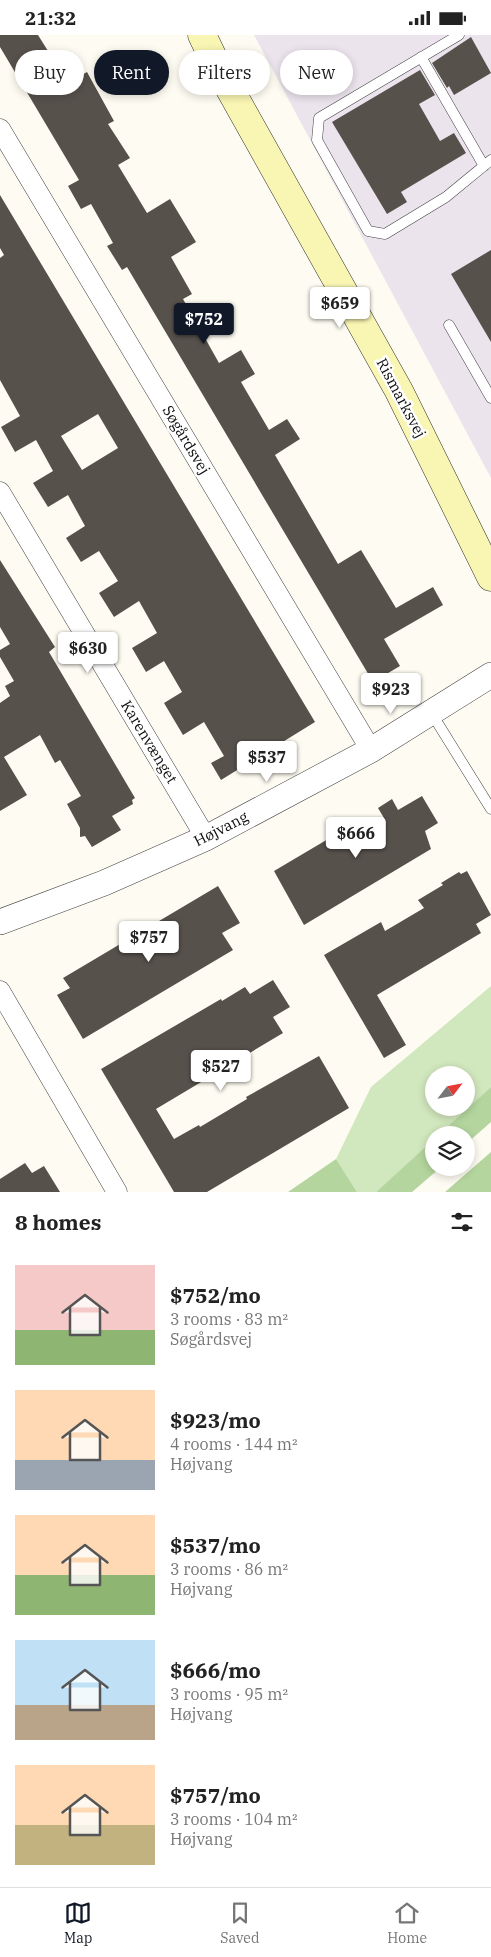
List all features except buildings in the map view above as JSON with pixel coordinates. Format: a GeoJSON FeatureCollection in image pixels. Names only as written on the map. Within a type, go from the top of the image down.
{"type":"FeatureCollection","features":[{"type":"Feature","properties":{"kind":"main road","name":"Rismarksvej"},"geometry":{"type":"LineString","coordinates":[[195,35],[206,50]]}},
{"type":"Feature","properties":{"kind":"main road","name":"Rismarksvej"},"geometry":{"type":"LineString","coordinates":[[202,35],[209,50]]}},
{"type":"Feature","properties":{"kind":"main road","name":"Rismarksvej"},"geometry":{"type":"LineString","coordinates":[[233,95],[399,391],[491,577]]}},
{"type":"Feature","properties":{"kind":"street","name":"Søgårdsvej"},"geometry":{"type":"LineString","coordinates":[[0,129],[371,751]]}},
{"type":"Feature","properties":{"kind":"street","name":"Karenvænget"},"geometry":{"type":"LineString","coordinates":[[0,492],[206,838]]}},
{"type":"Feature","properties":{"kind":"street","name":"Højvang"},"geometry":{"type":"LineString","coordinates":[[0,922],[104,883],[206,838],[371,751],[491,675]]}},
{"type":"Feature","properties":{"kind":"street"},"geometry":{"type":"LineString","coordinates":[[0,991],[117,1192]]}},
{"type":"Feature","properties":{"kind":"lane"},"geometry":{"type":"LineString","coordinates":[[421,57],[487,163],[446,197],[385,234],[368,231],[318,140],[319,118],[421,57],[459,35]]}},
{"type":"Feature","properties":{"kind":"lane"},"geometry":{"type":"LineString","coordinates":[[449,325],[491,398]]}},
{"type":"Feature","properties":{"kind":"lane"},"geometry":{"type":"LineString","coordinates":[[432,714],[491,809]]}},
{"type":"Feature","properties":{"kind":"shaded area"},"geometry":{"type":"Polygon","coordinates":[[[254,35],[491,35],[491,478],[286,95],[353,95],[353,50],[280,50],[280,84],[270,65],[270,50],[262,50],[254,35]]]}},
{"type":"Feature","properties":{"kind":"green space"},"geometry":{"type":"Polygon","coordinates":[[[491,986],[491,1087],[475,1101],[475,1066],[425,1066],[425,1116],[459,1116],[448,1126],[425,1126],[425,1147],[376,1192],[357,1192],[336,1159],[371,1087],[491,986]]]}},
{"type":"Feature","properties":{"kind":"green space"},"geometry":{"type":"Polygon","coordinates":[[[491,1087],[491,1122],[475,1136],[475,1126],[448,1126],[459,1116],[475,1116],[475,1101],[491,1087]]]}},
{"type":"Feature","properties":{"kind":"green space"},"geometry":{"type":"Polygon","coordinates":[[[425,1147],[425,1176],[431,1176],[412,1192],[376,1192],[425,1147]]]}},
{"type":"Feature","properties":{"kind":"green space"},"geometry":{"type":"Polygon","coordinates":[[[491,1152],[491,1192],[445,1192],[463,1176],[475,1176],[475,1166],[491,1152]]]}},
{"type":"Feature","properties":{"kind":"green space"},"geometry":{"type":"Polygon","coordinates":[[[336,1159],[357,1192],[288,1192],[336,1159]]]}}]}
